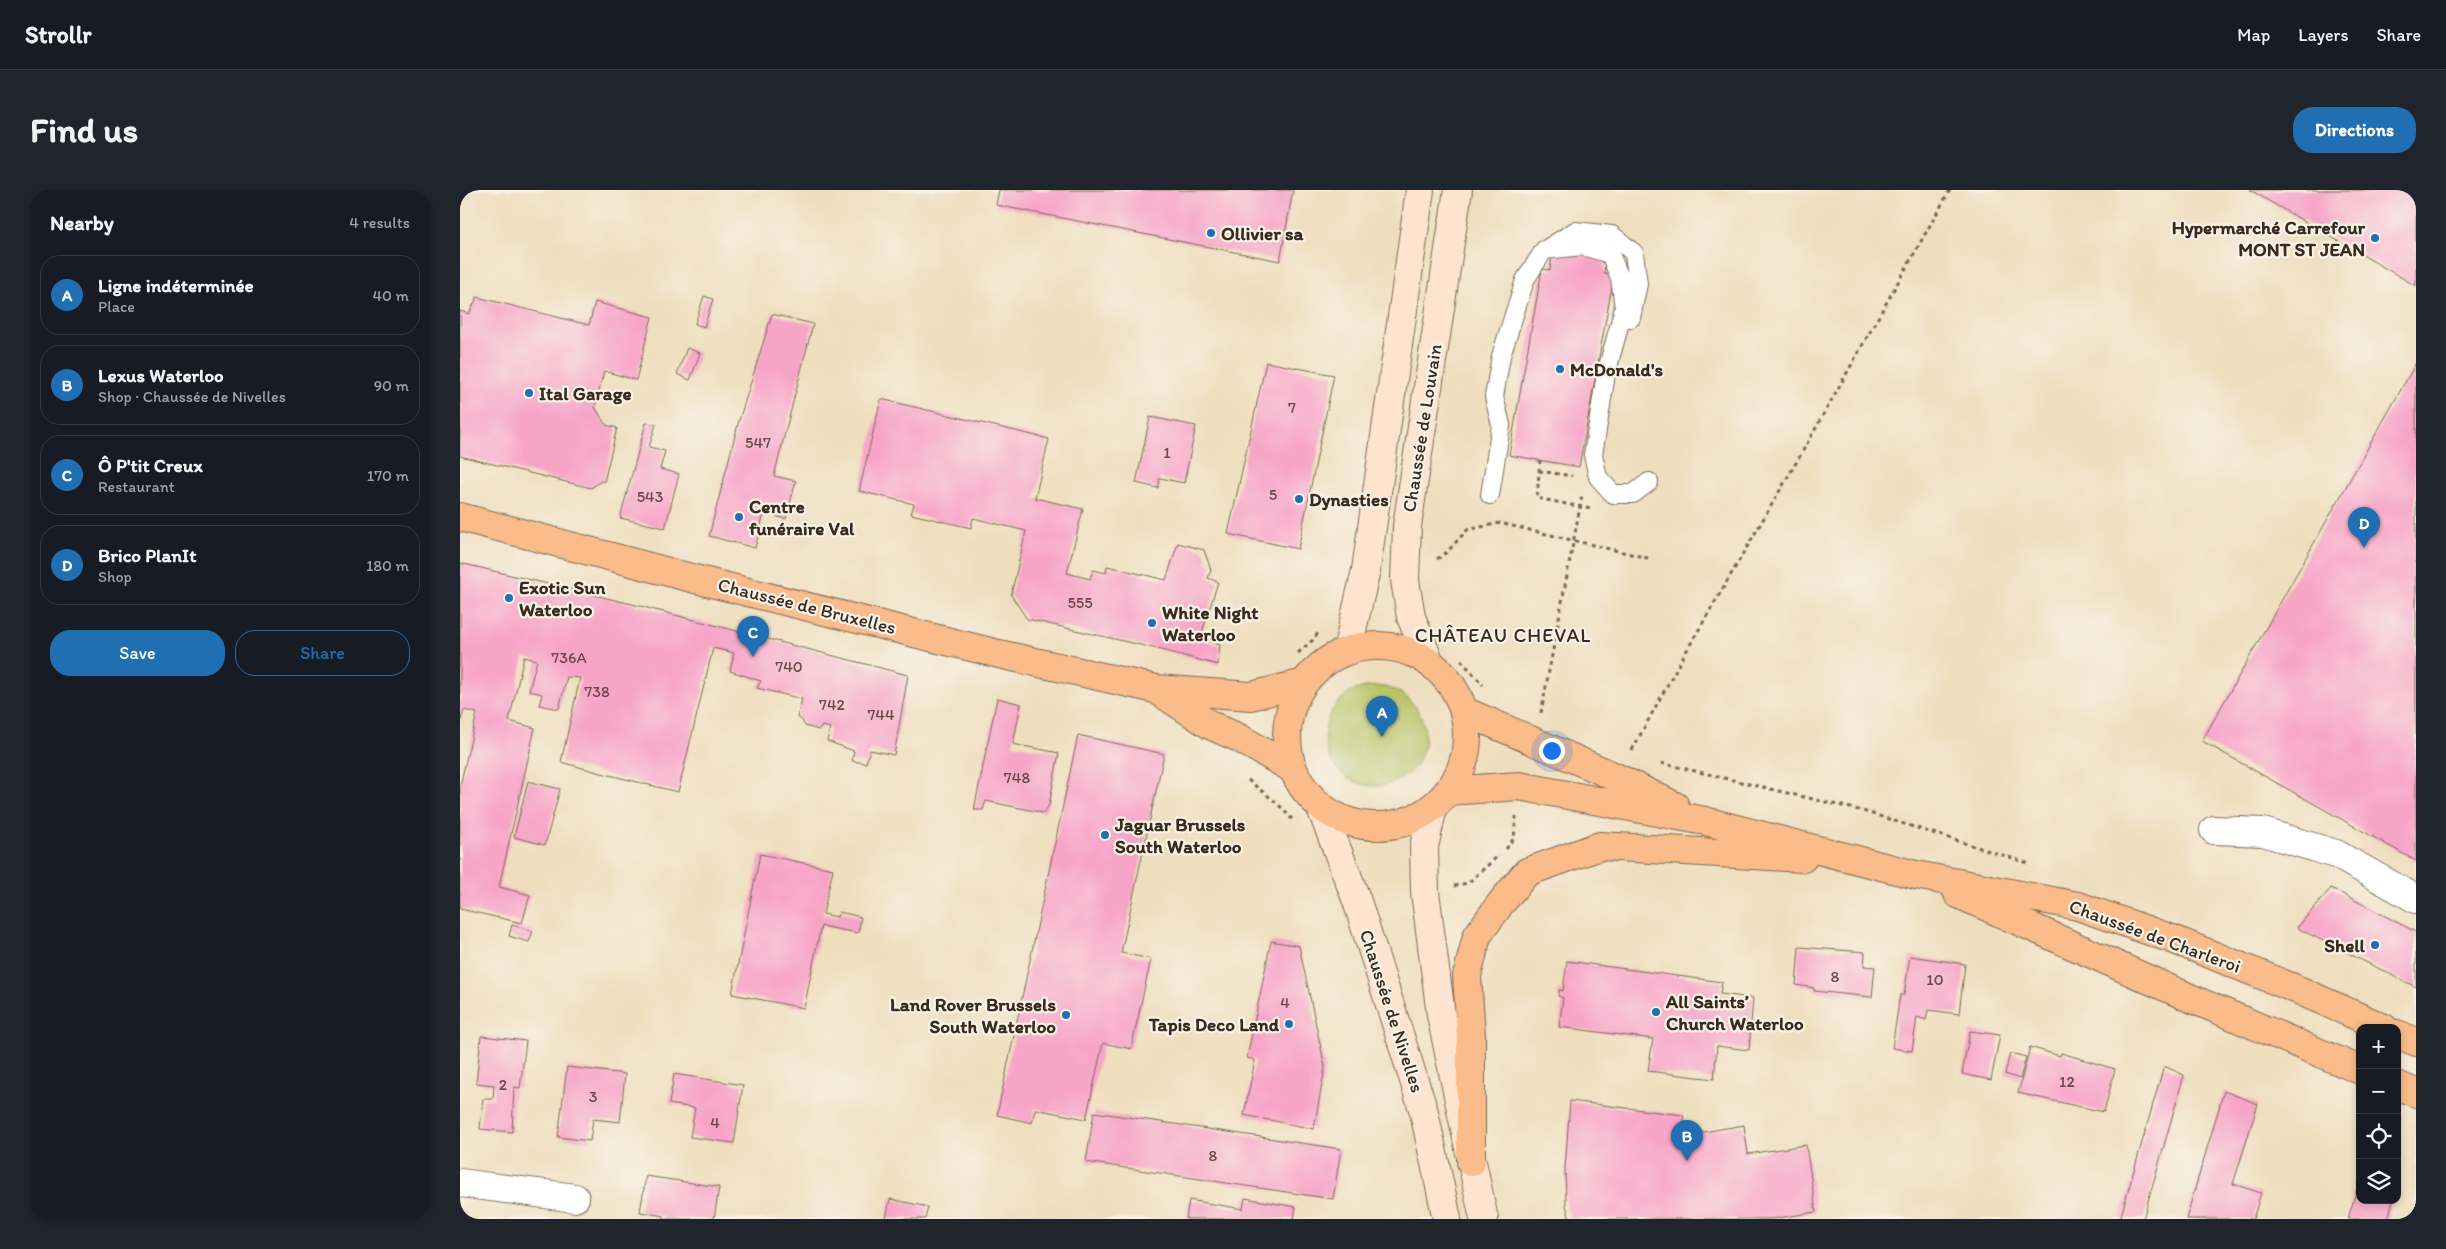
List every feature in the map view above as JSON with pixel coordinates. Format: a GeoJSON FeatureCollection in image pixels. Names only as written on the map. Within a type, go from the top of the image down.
{"type":"FeatureCollection","features":[{"type":"Feature","properties":{"kind":"main road","name":"Chaussée de Louvain"},"geometry":{"type":"LineString","coordinates":[[1347,651],[1366,570],[1420,190]]}},
{"type":"Feature","properties":{"kind":"main road","name":"Chaussée de Louvain"},"geometry":{"type":"LineString","coordinates":[[1430,663],[1411,617],[1405,580],[1407,526],[1458,190]]}},
{"type":"Feature","properties":{"kind":"main road","name":"Chaussée de Bruxelles"},"geometry":{"type":"LineString","coordinates":[[460,517],[681,575],[990,652],[1156,689]]}},
{"type":"Feature","properties":{"kind":"main road"},"geometry":{"type":"LineString","coordinates":[[1376,646],[1404,650],[1430,663],[1451,684],[1464,711],[1467,739],[1462,766],[1440,799],[1409,820],[1383,826],[1356,824],[1322,808],[1309,795],[1293,769],[1287,740],[1291,710],[1304,683],[1324,664],[1347,651],[1376,646]]}},
{"type":"Feature","properties":{"kind":"main road"},"geometry":{"type":"LineString","coordinates":[[1156,689],[1251,696],[1304,683]]}},
{"type":"Feature","properties":{"kind":"main road"},"geometry":{"type":"LineString","coordinates":[[1156,689],[1210,725],[1239,738],[1293,769]]}},
{"type":"Feature","properties":{"kind":"main road","name":"Chaussée de Charleroi"},"geometry":{"type":"LineString","coordinates":[[1464,711],[1618,778],[1705,821]]}},
{"type":"Feature","properties":{"kind":"main road","name":"Chaussée de Charleroi"},"geometry":{"type":"LineString","coordinates":[[1440,799],[1519,786],[1705,821],[1916,875],[2078,906],[2184,944],[2374,1024]]}},
{"type":"Feature","properties":{"kind":"main road","name":"Chaussée de Nivelles"},"geometry":{"type":"LineString","coordinates":[[1440,799],[1424,847],[1425,892],[1441,1015],[1484,1219]]}},
{"type":"Feature","properties":{"kind":"main road","name":"Chaussée de Nivelles"},"geometry":{"type":"LineString","coordinates":[[1322,808],[1357,901],[1424,1112],[1447,1219]]}},
{"type":"Feature","properties":{"kind":"main road"},"geometry":{"type":"LineString","coordinates":[[1471,1162],[1471,1035],[1467,976],[1477,936],[1501,902],[1527,872],[1600,846],[1857,861]]}},
{"type":"Feature","properties":{"kind":"main road","name":"Chaussée de Charleroi"},"geometry":{"type":"LineString","coordinates":[[1916,875],[2190,998],[2358,1069]]}},
{"type":"Feature","properties":{"kind":"main road"},"geometry":{"type":"LineString","coordinates":[[2401,1036],[2416,1042]]}},
{"type":"Feature","properties":{"kind":"main road"},"geometry":{"type":"LineString","coordinates":[[2401,1087],[2416,1093]]}},
{"type":"Feature","properties":{"kind":"street"},"geometry":{"type":"LineString","coordinates":[[2214,830],[2263,832],[2336,854],[2416,900]]}},
{"type":"Feature","properties":{"kind":"street"},"geometry":{"type":"LineString","coordinates":[[460,1183],[575,1198]]}},
{"type":"Feature","properties":{"kind":"lane"},"geometry":{"type":"LineString","coordinates":[[1490,495],[1501,425],[1494,396],[1501,356],[1525,280],[1544,250],[1583,246],[1610,254],[1620,278],[1624,308],[1610,357],[1593,455],[1598,477],[1613,494],[1633,494],[1649,482]]}},
{"type":"Feature","properties":{"kind":"path"},"geometry":{"type":"LineString","coordinates":[[1618,778],[1680,662],[1805,447],[1950,190]]}},
{"type":"Feature","properties":{"kind":"path"},"geometry":{"type":"LineString","coordinates":[[1540,460],[1537,498],[1595,510]]}},
{"type":"Feature","properties":{"kind":"path"},"geometry":{"type":"LineString","coordinates":[[1539,471],[1576,477]]}},
{"type":"Feature","properties":{"kind":"path"},"geometry":{"type":"LineString","coordinates":[[1530,741],[1540,721],[1582,493]]}},
{"type":"Feature","properties":{"kind":"path"},"geometry":{"type":"LineString","coordinates":[[1434,561],[1447,552],[1467,530],[1500,523],[1652,559]]}},
{"type":"Feature","properties":{"kind":"path"},"geometry":{"type":"LineString","coordinates":[[1460,658],[1484,686]]}},
{"type":"Feature","properties":{"kind":"path"},"geometry":{"type":"LineString","coordinates":[[1425,892],[1468,883],[1506,849],[1514,838],[1519,786]]}},
{"type":"Feature","properties":{"kind":"green space"},"geometry":{"type":"Polygon","coordinates":[[[1365,686],[1385,686],[1394,689],[1411,700],[1422,717],[1425,726],[1425,746],[1422,755],[1411,772],[1394,783],[1385,786],[1365,786],[1347,778],[1333,764],[1325,746],[1325,726],[1333,708],[1347,694],[1365,686]]]}},
{"type":"Feature","properties":{"kind":"building","name":"Ollivier sa"},"geometry":{"type":"Polygon","coordinates":[[[999,190],[1293,190],[1280,261],[996,205],[999,190]]]}},
{"type":"Feature","properties":{"kind":"building","name":"Hypermarché Carrefour MONT ST JEAN"},"geometry":{"type":"Polygon","coordinates":[[[2250,190],[2416,190],[2416,286],[2250,190]]]}},
{"type":"Feature","properties":{"kind":"building","name":"McDonald's"},"geometry":{"type":"Polygon","coordinates":[[[1582,252],[1595,257],[1605,265],[1604,273],[1611,274],[1613,280],[1579,467],[1509,455],[1542,269],[1550,270],[1552,256],[1582,252]]]}},
{"type":"Feature","properties":{"kind":"building"},"geometry":{"type":"Polygon","coordinates":[[[704,296],[713,299],[704,327],[695,324],[704,296]]]}},
{"type":"Feature","properties":{"kind":"building","name":"Ital Garage"},"geometry":{"type":"Polygon","coordinates":[[[477,297],[589,325],[595,302],[652,317],[636,380],[604,371],[595,407],[606,425],[617,428],[604,482],[601,481],[591,488],[460,456],[460,311],[469,314],[477,297]]]}},
{"type":"Feature","properties":{"kind":"building"},"geometry":{"type":"Polygon","coordinates":[[[772,314],[813,324],[774,476],[796,481],[786,519],[764,513],[755,548],[709,536],[738,424],[772,314]]]}},
{"type":"Feature","properties":{"kind":"building"},"geometry":{"type":"Polygon","coordinates":[[[687,348],[700,353],[690,380],[677,374],[687,348]]]}},
{"type":"Feature","properties":{"kind":"building"},"geometry":{"type":"Polygon","coordinates":[[[1266,362],[1334,375],[1298,549],[1228,534],[1266,362]]]}},
{"type":"Feature","properties":{"kind":"building"},"geometry":{"type":"Polygon","coordinates":[[[2416,363],[2416,861],[2202,741],[2416,363]]]}},
{"type":"Feature","properties":{"kind":"building"},"geometry":{"type":"Polygon","coordinates":[[[881,399],[1049,439],[1035,498],[1083,509],[1067,573],[1090,579],[1093,570],[1106,573],[1107,566],[1166,580],[1178,543],[1204,550],[1211,570],[1208,578],[1218,582],[1200,639],[1220,645],[1218,665],[1158,649],[1027,619],[1011,595],[1026,531],[973,518],[971,528],[911,514],[914,504],[859,491],[881,399]]]}},
{"type":"Feature","properties":{"kind":"building"},"geometry":{"type":"Polygon","coordinates":[[[1150,417],[1196,426],[1184,483],[1160,478],[1158,488],[1136,483],[1150,417]]]}},
{"type":"Feature","properties":{"kind":"building"},"geometry":{"type":"Polygon","coordinates":[[[646,423],[656,424],[649,447],[665,451],[660,469],[679,474],[665,528],[620,518],[646,423]]]}},
{"type":"Feature","properties":{"kind":"building"},"geometry":{"type":"Polygon","coordinates":[[[460,563],[636,605],[908,675],[894,755],[870,750],[866,763],[852,761],[854,751],[827,741],[830,728],[822,726],[819,730],[805,726],[802,720],[797,717],[802,699],[757,688],[761,681],[730,671],[734,653],[713,648],[678,792],[597,772],[561,762],[580,678],[567,677],[559,709],[539,705],[542,694],[529,691],[537,660],[524,657],[509,721],[535,728],[499,887],[530,895],[522,923],[460,909],[460,786],[477,713],[464,710],[460,724],[460,563]]]}},
{"type":"Feature","properties":{"kind":"building"},"geometry":{"type":"Polygon","coordinates":[[[997,698],[1021,704],[1013,744],[1059,753],[1049,805],[1044,813],[986,801],[983,810],[974,810],[997,698]]]}},
{"type":"Feature","properties":{"kind":"building"},"geometry":{"type":"Polygon","coordinates":[[[1078,735],[1164,754],[1121,953],[1151,959],[1131,1049],[1103,1043],[1086,1119],[1035,1109],[1032,1123],[997,1115],[1078,735]]]}},
{"type":"Feature","properties":{"kind":"building"},"geometry":{"type":"Polygon","coordinates":[[[528,781],[560,789],[545,845],[514,837],[528,781]]]}},
{"type":"Feature","properties":{"kind":"building"},"geometry":{"type":"Polygon","coordinates":[[[760,854],[833,869],[823,914],[837,917],[839,912],[861,917],[858,933],[821,926],[804,1008],[732,994],[760,854]]]}},
{"type":"Feature","properties":{"kind":"building","name":"Shell"},"geometry":{"type":"Polygon","coordinates":[[[2331,888],[2416,932],[2416,987],[2297,928],[2331,888]]]}},
{"type":"Feature","properties":{"kind":"building"},"geometry":{"type":"Polygon","coordinates":[[[512,925],[533,931],[529,942],[509,936],[512,925]]]}},
{"type":"Feature","properties":{"kind":"building"},"geometry":{"type":"Polygon","coordinates":[[[1271,941],[1299,946],[1325,1067],[1314,1129],[1244,1115],[1255,1060],[1247,1058],[1271,941]]]}},
{"type":"Feature","properties":{"kind":"building"},"geometry":{"type":"Polygon","coordinates":[[[1799,947],[1865,952],[1864,966],[1875,967],[1872,997],[1814,991],[1814,988],[1796,985],[1799,947]]]}},
{"type":"Feature","properties":{"kind":"building"},"geometry":{"type":"Polygon","coordinates":[[[1910,956],[1965,964],[1959,1014],[1928,1010],[1926,1020],[1917,1017],[1912,1051],[1892,1048],[1900,995],[1904,995],[1910,956]]]}},
{"type":"Feature","properties":{"kind":"building","name":"All Saints’ Church Waterloo"},"geometry":{"type":"Polygon","coordinates":[[[1567,961],[1722,982],[1720,994],[1753,998],[1749,1050],[1717,1046],[1714,1079],[1648,1071],[1653,1039],[1559,1027],[1563,998],[1558,996],[1559,990],[1563,991],[1567,961]]]}},
{"type":"Feature","properties":{"kind":"building"},"geometry":{"type":"Polygon","coordinates":[[[1970,1031],[2000,1035],[1991,1080],[1962,1074],[1970,1031]]]}},
{"type":"Feature","properties":{"kind":"building"},"geometry":{"type":"Polygon","coordinates":[[[481,1036],[526,1041],[520,1088],[514,1087],[512,1132],[480,1129],[483,1099],[493,1099],[494,1085],[476,1083],[481,1036]]]}},
{"type":"Feature","properties":{"kind":"building"},"geometry":{"type":"Polygon","coordinates":[[[2030,1047],[2060,1056],[2061,1053],[2115,1069],[2104,1112],[2018,1093],[2030,1047]]]}},
{"type":"Feature","properties":{"kind":"building"},"geometry":{"type":"Polygon","coordinates":[[[2010,1053],[2026,1057],[2020,1079],[2005,1074],[2010,1053]]]}},
{"type":"Feature","properties":{"kind":"building"},"geometry":{"type":"Polygon","coordinates":[[[2164,1066],[2184,1075],[2143,1219],[2120,1219],[2164,1066]]]}},
{"type":"Feature","properties":{"kind":"building"},"geometry":{"type":"Polygon","coordinates":[[[567,1067],[625,1074],[620,1122],[593,1119],[590,1141],[558,1137],[567,1067]]]}},
{"type":"Feature","properties":{"kind":"building"},"geometry":{"type":"Polygon","coordinates":[[[674,1074],[743,1085],[734,1143],[690,1137],[695,1108],[669,1104],[674,1074]]]}},
{"type":"Feature","properties":{"kind":"building"},"geometry":{"type":"Polygon","coordinates":[[[2224,1091],[2258,1104],[2233,1184],[2261,1193],[2253,1219],[2186,1219],[2224,1091]]]}},
{"type":"Feature","properties":{"kind":"building"},"geometry":{"type":"Polygon","coordinates":[[[1570,1101],[1683,1115],[1686,1135],[1744,1125],[1748,1154],[1806,1145],[1816,1212],[1772,1219],[1570,1219],[1566,1205],[1565,1168],[1570,1101]]]}},
{"type":"Feature","properties":{"kind":"building"},"geometry":{"type":"Polygon","coordinates":[[[1094,1112],[1341,1149],[1333,1199],[1086,1162],[1094,1112]]]}},
{"type":"Feature","properties":{"kind":"building"},"geometry":{"type":"Polygon","coordinates":[[[646,1176],[719,1187],[714,1219],[664,1219],[664,1216],[640,1212],[646,1176]]]}},
{"type":"Feature","properties":{"kind":"building"},"geometry":{"type":"Polygon","coordinates":[[[2356,1191],[2356,1204],[2392,1204],[2388,1219],[2348,1219],[2356,1191]]]}},
{"type":"Feature","properties":{"kind":"building"},"geometry":{"type":"Polygon","coordinates":[[[1245,1198],[1296,1207],[1294,1219],[1186,1219],[1189,1200],[1243,1209],[1245,1198]]]}},
{"type":"Feature","properties":{"kind":"building"},"geometry":{"type":"Polygon","coordinates":[[[890,1199],[928,1207],[925,1219],[886,1219],[890,1199]]]}},
{"type":"Feature","properties":{"kind":"place","name":"Ollivier sa"},"geometry":{"type":"Point","coordinates":[1211,233]}},
{"type":"Feature","properties":{"kind":"place","name":"Hypermarché Carrefour MONT ST JEAN"},"geometry":{"type":"Point","coordinates":[2375,238]}},
{"type":"Feature","properties":{"kind":"place","name":"McDonald's"},"geometry":{"type":"Point","coordinates":[1560,369]}},
{"type":"Feature","properties":{"kind":"place","name":"Ital Garage"},"geometry":{"type":"Point","coordinates":[529,393]}},
{"type":"Feature","properties":{"kind":"place","name":"Dynasties"},"geometry":{"type":"Point","coordinates":[1299,499]}},
{"type":"Feature","properties":{"kind":"place","name":"Centre funéraire Val"},"geometry":{"type":"Point","coordinates":[739,517]}},
{"type":"Feature","properties":{"kind":"place","name":"Brico PlanIt"},"geometry":{"type":"Point","coordinates":[2364,548]}},
{"type":"Feature","properties":{"kind":"place","name":"Exotic Sun Waterloo"},"geometry":{"type":"Point","coordinates":[509,598]}},
{"type":"Feature","properties":{"kind":"place","name":"White Night Waterloo"},"geometry":{"type":"Point","coordinates":[1152,623]}},
{"type":"Feature","properties":{"kind":"place","name":"Ô P'tit Creux"},"geometry":{"type":"Point","coordinates":[753,657]}},
{"type":"Feature","properties":{"kind":"place","name":"Ligne indéterminée"},"geometry":{"type":"Point","coordinates":[1382,737]}},
{"type":"Feature","properties":{"kind":"place","name":"Jaguar Brussels South Waterloo"},"geometry":{"type":"Point","coordinates":[1105,835]}},
{"type":"Feature","properties":{"kind":"place","name":"Shell"},"geometry":{"type":"Point","coordinates":[2375,945]}},
{"type":"Feature","properties":{"kind":"place","name":"All Saints’ Church Waterloo"},"geometry":{"type":"Point","coordinates":[1656,1012]}},
{"type":"Feature","properties":{"kind":"place","name":"Land Rover Brussels South Waterloo"},"geometry":{"type":"Point","coordinates":[1066,1015]}},
{"type":"Feature","properties":{"kind":"place","name":"Tapis Deco Land"},"geometry":{"type":"Point","coordinates":[1289,1024]}},
{"type":"Feature","properties":{"kind":"place","name":"Lexus Waterloo"},"geometry":{"type":"Point","coordinates":[1687,1161]}},
{"type":"Feature","properties":{"kind":"district","name":"CHÂTEAU CHEVAL"},"geometry":{"type":"Point","coordinates":[1503,635]}}]}
